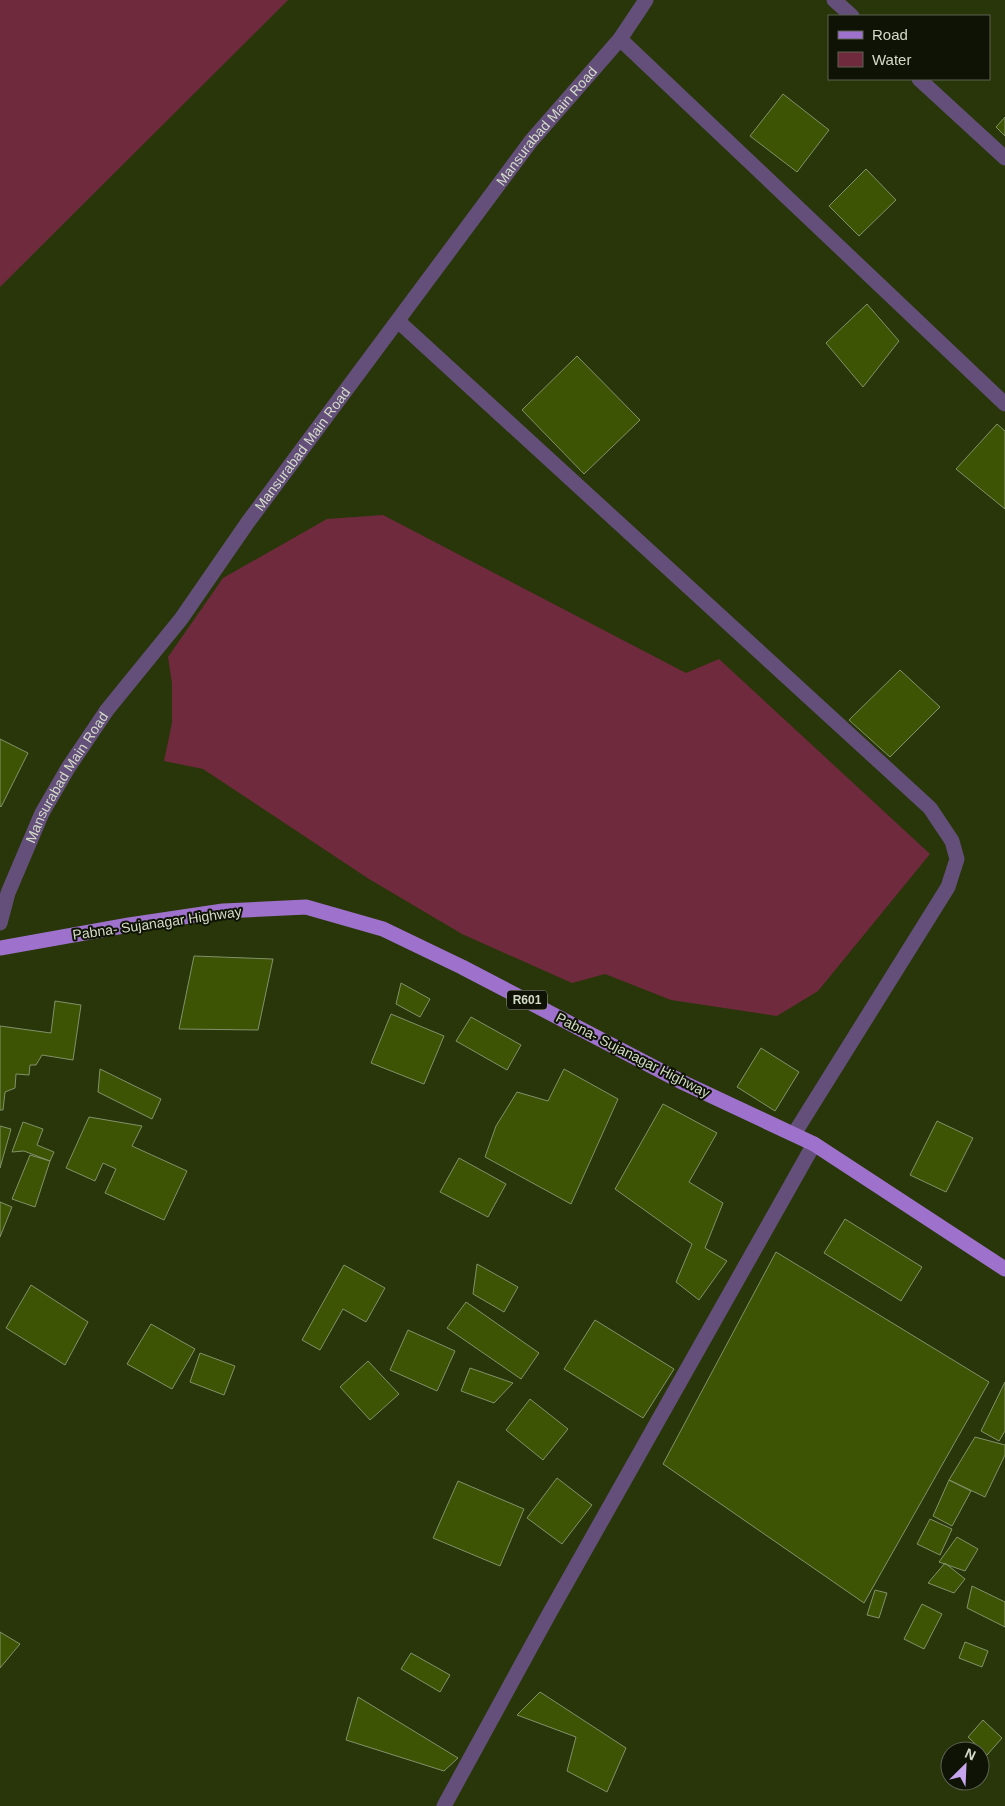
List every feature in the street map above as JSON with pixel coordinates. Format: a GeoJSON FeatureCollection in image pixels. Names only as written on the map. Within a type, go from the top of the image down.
{"type":"FeatureCollection","features":[{"type":"Feature","properties":{"kind":"main road","name":"Pabna- Sujanagar Highway"},"geometry":{"type":"LineString","coordinates":[[0,948],[129,925],[223,911],[306,907],[383,929],[462,967],[684,1083],[814,1144],[1005,1269]]}},
{"type":"Feature","properties":{"kind":"street","name":"Mansurabad Main Road"},"geometry":{"type":"LineString","coordinates":[[0,923],[8,893],[42,813],[68,768],[107,710],[181,619],[248,522],[532,141],[620,39],[646,0]]}},
{"type":"Feature","properties":{"kind":"street"},"geometry":{"type":"LineString","coordinates":[[834,0],[851,15]]}},
{"type":"Feature","properties":{"kind":"street"},"geometry":{"type":"LineString","coordinates":[[620,39],[1005,404]]}},
{"type":"Feature","properties":{"kind":"street"},"geometry":{"type":"LineString","coordinates":[[920,80],[1005,158]]}},
{"type":"Feature","properties":{"kind":"street"},"geometry":{"type":"LineString","coordinates":[[398,321],[930,808],[952,841],[957,859],[948,887],[794,1134]]}},
{"type":"Feature","properties":{"kind":"street"},"geometry":{"type":"LineString","coordinates":[[444,1806],[549,1614],[814,1144]]}},
{"type":"Feature","properties":{"kind":"shaded area"},"geometry":{"type":"Polygon","coordinates":[[[0,0],[1005,0],[1005,1806],[0,1806],[0,0]]]}},
{"type":"Feature","properties":{"kind":"water"},"geometry":{"type":"Polygon","coordinates":[[[0,0],[288,0],[0,287],[0,0]]]}},
{"type":"Feature","properties":{"kind":"water"},"geometry":{"type":"Polygon","coordinates":[[[383,515],[686,673],[719,659],[930,854],[818,991],[777,1016],[671,1000],[605,974],[572,983],[462,934],[369,879],[203,769],[164,761],[172,723],[172,683],[168,657],[223,578],[327,519],[383,515]]]}},
{"type":"Feature","properties":{"kind":"building"},"geometry":{"type":"Polygon","coordinates":[[[783,94],[829,130],[797,172],[750,136],[783,94]]]}},
{"type":"Feature","properties":{"kind":"building"},"geometry":{"type":"Polygon","coordinates":[[[1005,117],[1005,136],[996,127],[1005,117]]]}},
{"type":"Feature","properties":{"kind":"building"},"geometry":{"type":"Polygon","coordinates":[[[866,169],[896,200],[859,236],[829,206],[866,169]]]}},
{"type":"Feature","properties":{"kind":"building"},"geometry":{"type":"Polygon","coordinates":[[[867,304],[899,341],[863,387],[826,343],[867,304]]]}},
{"type":"Feature","properties":{"kind":"building"},"geometry":{"type":"Polygon","coordinates":[[[577,356],[640,420],[584,474],[522,410],[577,356]]]}},
{"type":"Feature","properties":{"kind":"building"},"geometry":{"type":"Polygon","coordinates":[[[997,424],[1005,431],[1005,509],[956,469],[997,424]]]}},
{"type":"Feature","properties":{"kind":"building"},"geometry":{"type":"Polygon","coordinates":[[[900,670],[940,707],[890,757],[849,720],[900,670]]]}},
{"type":"Feature","properties":{"kind":"building"},"geometry":{"type":"Polygon","coordinates":[[[0,739],[28,753],[1,807],[0,806],[0,739]]]}},
{"type":"Feature","properties":{"kind":"building"},"geometry":{"type":"Polygon","coordinates":[[[194,956],[273,959],[258,1030],[179,1029],[194,956]]]}},
{"type":"Feature","properties":{"kind":"building"},"geometry":{"type":"Polygon","coordinates":[[[401,983],[430,999],[420,1017],[396,1004],[401,983]]]}},
{"type":"Feature","properties":{"kind":"building"},"geometry":{"type":"Polygon","coordinates":[[[55,1001],[81,1005],[73,1060],[42,1055],[36,1065],[30,1065],[29,1075],[16,1074],[15,1088],[5,1092],[3,1110],[0,1110],[0,1026],[51,1033],[55,1001]]]}},
{"type":"Feature","properties":{"kind":"building"},"geometry":{"type":"Polygon","coordinates":[[[391,1014],[444,1036],[424,1084],[371,1063],[391,1014]]]}},
{"type":"Feature","properties":{"kind":"building"},"geometry":{"type":"Polygon","coordinates":[[[471,1017],[521,1045],[507,1070],[456,1041],[471,1017]]]}},
{"type":"Feature","properties":{"kind":"building"},"geometry":{"type":"Polygon","coordinates":[[[761,1048],[799,1072],[775,1111],[737,1087],[761,1048]]]}},
{"type":"Feature","properties":{"kind":"building"},"geometry":{"type":"Polygon","coordinates":[[[100,1069],[161,1099],[152,1119],[98,1092],[100,1069]]]}},
{"type":"Feature","properties":{"kind":"building"},"geometry":{"type":"Polygon","coordinates":[[[564,1069],[618,1099],[571,1204],[485,1157],[496,1126],[517,1092],[548,1101],[564,1069]]]}},
{"type":"Feature","properties":{"kind":"building"},"geometry":{"type":"Polygon","coordinates":[[[663,1104],[717,1133],[689,1182],[723,1203],[705,1248],[727,1261],[699,1300],[676,1282],[692,1244],[615,1189],[663,1104]]]}},
{"type":"Feature","properties":{"kind":"building"},"geometry":{"type":"Polygon","coordinates":[[[89,1117],[142,1126],[132,1146],[187,1171],[164,1220],[105,1193],[116,1169],[103,1163],[95,1181],[66,1168],[89,1117]]]}},
{"type":"Feature","properties":{"kind":"building"},"geometry":{"type":"Polygon","coordinates":[[[937,1121],[973,1138],[946,1192],[910,1175],[937,1121]]]}},
{"type":"Feature","properties":{"kind":"building"},"geometry":{"type":"Polygon","coordinates":[[[23,1122],[43,1129],[37,1145],[54,1152],[50,1161],[24,1151],[12,1152],[23,1122]]]}},
{"type":"Feature","properties":{"kind":"building"},"geometry":{"type":"Polygon","coordinates":[[[0,1126],[11,1129],[0,1168],[0,1126]]]}},
{"type":"Feature","properties":{"kind":"building"},"geometry":{"type":"Polygon","coordinates":[[[30,1155],[50,1161],[35,1207],[12,1199],[30,1155]]]}},
{"type":"Feature","properties":{"kind":"building"},"geometry":{"type":"Polygon","coordinates":[[[459,1158],[506,1184],[488,1217],[440,1192],[459,1158]]]}},
{"type":"Feature","properties":{"kind":"building"},"geometry":{"type":"Polygon","coordinates":[[[0,1202],[12,1207],[0,1237],[0,1202]]]}},
{"type":"Feature","properties":{"kind":"building"},"geometry":{"type":"Polygon","coordinates":[[[845,1219],[922,1267],[901,1301],[824,1253],[845,1219]]]}},
{"type":"Feature","properties":{"kind":"building"},"geometry":{"type":"Polygon","coordinates":[[[776,1252],[989,1382],[864,1603],[663,1464],[776,1252]]]}},
{"type":"Feature","properties":{"kind":"building"},"geometry":{"type":"Polygon","coordinates":[[[477,1264],[518,1287],[504,1312],[473,1294],[477,1264]]]}},
{"type":"Feature","properties":{"kind":"building"},"geometry":{"type":"Polygon","coordinates":[[[344,1265],[385,1288],[366,1322],[343,1309],[320,1350],[302,1340],[344,1265]]]}},
{"type":"Feature","properties":{"kind":"building"},"geometry":{"type":"Polygon","coordinates":[[[31,1285],[88,1322],[65,1365],[6,1328],[31,1285]]]}},
{"type":"Feature","properties":{"kind":"building"},"geometry":{"type":"Polygon","coordinates":[[[466,1302],[539,1353],[521,1379],[447,1328],[466,1302]]]}},
{"type":"Feature","properties":{"kind":"building"},"geometry":{"type":"Polygon","coordinates":[[[595,1320],[674,1369],[643,1418],[564,1369],[595,1320]]]}},
{"type":"Feature","properties":{"kind":"building"},"geometry":{"type":"Polygon","coordinates":[[[151,1324],[195,1349],[172,1389],[127,1364],[151,1324]]]}},
{"type":"Feature","properties":{"kind":"building"},"geometry":{"type":"Polygon","coordinates":[[[408,1330],[455,1351],[437,1391],[390,1370],[408,1330]]]}},
{"type":"Feature","properties":{"kind":"building"},"geometry":{"type":"Polygon","coordinates":[[[200,1353],[235,1366],[224,1395],[190,1382],[200,1353]]]}},
{"type":"Feature","properties":{"kind":"building"},"geometry":{"type":"Polygon","coordinates":[[[368,1361],[399,1394],[370,1420],[340,1387],[368,1361]]]}},
{"type":"Feature","properties":{"kind":"building"},"geometry":{"type":"Polygon","coordinates":[[[470,1368],[513,1383],[494,1403],[461,1391],[470,1368]]]}},
{"type":"Feature","properties":{"kind":"building"},"geometry":{"type":"Polygon","coordinates":[[[1005,1382],[1005,1431],[999,1441],[981,1431],[1005,1382]]]}},
{"type":"Feature","properties":{"kind":"building"},"geometry":{"type":"Polygon","coordinates":[[[530,1399],[568,1429],[543,1460],[506,1430],[530,1399]]]}},
{"type":"Feature","properties":{"kind":"building"},"geometry":{"type":"Polygon","coordinates":[[[975,1437],[1005,1445],[1005,1455],[985,1497],[949,1480],[975,1437]]]}},
{"type":"Feature","properties":{"kind":"building"},"geometry":{"type":"Polygon","coordinates":[[[557,1478],[592,1505],[562,1544],[527,1518],[557,1478]]]}},
{"type":"Feature","properties":{"kind":"building"},"geometry":{"type":"Polygon","coordinates":[[[949,1480],[971,1491],[952,1526],[933,1516],[949,1480]]]}},
{"type":"Feature","properties":{"kind":"building"},"geometry":{"type":"Polygon","coordinates":[[[458,1481],[524,1509],[500,1566],[433,1538],[458,1481]]]}},
{"type":"Feature","properties":{"kind":"building"},"geometry":{"type":"Polygon","coordinates":[[[930,1519],[952,1529],[940,1555],[917,1544],[930,1519]]]}},
{"type":"Feature","properties":{"kind":"building"},"geometry":{"type":"Polygon","coordinates":[[[957,1537],[978,1549],[965,1571],[939,1562],[957,1537]]]}},
{"type":"Feature","properties":{"kind":"building"},"geometry":{"type":"Polygon","coordinates":[[[945,1563],[965,1579],[954,1593],[928,1583],[945,1563]]]}},
{"type":"Feature","properties":{"kind":"building"},"geometry":{"type":"Polygon","coordinates":[[[972,1586],[1005,1602],[1005,1627],[967,1608],[972,1586]]]}},
{"type":"Feature","properties":{"kind":"building"},"geometry":{"type":"Polygon","coordinates":[[[875,1590],[887,1593],[879,1618],[867,1615],[875,1590]]]}},
{"type":"Feature","properties":{"kind":"building"},"geometry":{"type":"Polygon","coordinates":[[[922,1604],[942,1614],[924,1649],[904,1639],[922,1604]]]}},
{"type":"Feature","properties":{"kind":"building"},"geometry":{"type":"Polygon","coordinates":[[[0,1632],[20,1644],[0,1668],[0,1632]]]}},
{"type":"Feature","properties":{"kind":"building"},"geometry":{"type":"Polygon","coordinates":[[[965,1642],[988,1651],[982,1667],[959,1658],[965,1642]]]}},
{"type":"Feature","properties":{"kind":"building"},"geometry":{"type":"Polygon","coordinates":[[[411,1653],[450,1675],[440,1692],[401,1669],[411,1653]]]}},
{"type":"Feature","properties":{"kind":"building"},"geometry":{"type":"Polygon","coordinates":[[[540,1692],[626,1748],[607,1792],[567,1771],[576,1737],[517,1715],[540,1692]]]}},
{"type":"Feature","properties":{"kind":"building"},"geometry":{"type":"Polygon","coordinates":[[[358,1697],[458,1758],[444,1771],[346,1740],[358,1697]]]}},
{"type":"Feature","properties":{"kind":"building"},"geometry":{"type":"Polygon","coordinates":[[[983,1720],[1002,1738],[990,1752],[990,1741],[972,1741],[968,1737],[983,1720]]]}}]}
